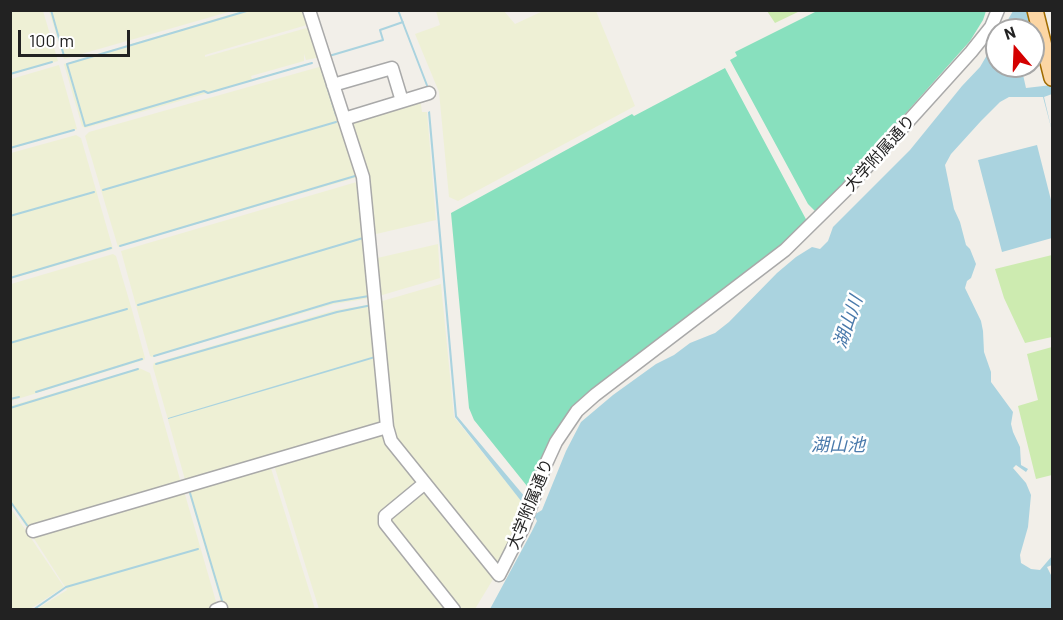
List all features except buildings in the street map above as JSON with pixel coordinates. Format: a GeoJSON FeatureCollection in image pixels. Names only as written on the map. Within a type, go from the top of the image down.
{"type":"FeatureCollection","features":[{"type":"Feature","properties":{"kind":"main road"},"geometry":{"type":"LineString","coordinates":[[1035,10],[1052,75]]}},
{"type":"Feature","properties":{"kind":"street","name":"大学附属通り"},"geometry":{"type":"LineString","coordinates":[[309,10],[363,177],[387,427],[391,441],[499,575],[531,509],[545,466],[556,442],[577,411],[596,394],[785,250],[848,189],[971,52],[991,27],[998,10]]}},
{"type":"Feature","properties":{"kind":"street"},"geometry":{"type":"LineString","coordinates":[[333,85],[392,68],[402,101]]}},
{"type":"Feature","properties":{"kind":"street"},"geometry":{"type":"LineString","coordinates":[[344,119],[429,93]]}},
{"type":"Feature","properties":{"kind":"street"},"geometry":{"type":"LineString","coordinates":[[33,531],[387,427]]}},
{"type":"Feature","properties":{"kind":"street"},"geometry":{"type":"LineString","coordinates":[[425,483],[385,516],[385,523],[454,609]]}},
{"type":"Feature","properties":{"kind":"green space"},"geometry":{"type":"Polygon","coordinates":[[[11,10],[43,11],[58,61],[11,75],[11,10]]]}},
{"type":"Feature","properties":{"kind":"green space"},"geometry":{"type":"Polygon","coordinates":[[[49,10],[232,11],[64,59],[49,10]]]}},
{"type":"Feature","properties":{"kind":"green space"},"geometry":{"type":"Polygon","coordinates":[[[245,10],[306,11],[310,24],[205,55],[205,57],[310,27],[321,57],[306,60],[304,54],[304,61],[251,76],[252,79],[316,62],[85,128],[82,126],[64,64],[245,10]]]}},
{"type":"Feature","properties":{"kind":"green space"},"geometry":{"type":"Polygon","coordinates":[[[436,11],[504,11],[515,24],[543,11],[596,11],[635,106],[458,201],[449,197],[439,92],[415,34],[440,25],[436,11]]]}},
{"type":"Feature","properties":{"kind":"green space"},"geometry":{"type":"Polygon","coordinates":[[[767,11],[800,11],[775,23],[767,11]]]}},
{"type":"Feature","properties":{"kind":"green space"},"geometry":{"type":"Polygon","coordinates":[[[817,11],[986,11],[970,41],[824,205],[815,211],[808,204],[730,60],[737,56],[735,52],[817,11]]]}},
{"type":"Feature","properties":{"kind":"green space"},"geometry":{"type":"Polygon","coordinates":[[[59,65],[77,129],[11,149],[11,79],[59,65]]]}},
{"type":"Feature","properties":{"kind":"green space"},"geometry":{"type":"Polygon","coordinates":[[[319,67],[323,68],[358,177],[118,247],[85,136],[89,132],[319,67]]]}},
{"type":"Feature","properties":{"kind":"green space"},"geometry":{"type":"Polygon","coordinates":[[[725,68],[808,223],[758,269],[585,398],[535,490],[527,486],[474,420],[469,408],[451,213],[632,114],[634,116],[725,68]]]}},
{"type":"Feature","properties":{"kind":"green space"},"geometry":{"type":"Polygon","coordinates":[[[420,97],[422,112],[427,112],[436,220],[372,235],[348,119],[420,97]]]}},
{"type":"Feature","properties":{"kind":"green space"},"geometry":{"type":"Polygon","coordinates":[[[76,135],[81,138],[113,249],[11,279],[11,153],[76,135]]]}},
{"type":"Feature","properties":{"kind":"green space"},"geometry":{"type":"Polygon","coordinates":[[[360,181],[371,298],[334,304],[150,356],[121,251],[360,181]]]}},
{"type":"Feature","properties":{"kind":"green space"},"geometry":{"type":"Polygon","coordinates":[[[438,244],[440,278],[379,296],[373,259],[438,244]]]}},
{"type":"Feature","properties":{"kind":"green space"},"geometry":{"type":"Polygon","coordinates":[[[113,254],[116,256],[132,310],[144,360],[11,401],[11,284],[113,254]]]}},
{"type":"Feature","properties":{"kind":"green space"},"geometry":{"type":"Polygon","coordinates":[[[1052,255],[1052,337],[1025,343],[1004,298],[995,269],[1052,255]]]}},
{"type":"Feature","properties":{"kind":"green space"},"geometry":{"type":"Polygon","coordinates":[[[441,284],[454,417],[528,509],[499,566],[393,441],[379,302],[441,284]]]}},
{"type":"Feature","properties":{"kind":"green space"},"geometry":{"type":"Polygon","coordinates":[[[373,304],[386,423],[186,483],[153,367],[154,363],[336,310],[373,304]]]}},
{"type":"Feature","properties":{"kind":"green space"},"geometry":{"type":"Polygon","coordinates":[[[1052,347],[1052,475],[1036,479],[1018,406],[1038,400],[1027,354],[1052,347]]]}},
{"type":"Feature","properties":{"kind":"green space"},"geometry":{"type":"Polygon","coordinates":[[[139,368],[150,373],[181,483],[29,531],[11,504],[10,406],[139,368]]]}},
{"type":"Feature","properties":{"kind":"green space"},"geometry":{"type":"Polygon","coordinates":[[[380,432],[420,480],[384,515],[451,609],[319,609],[274,465],[380,432]]]}},
{"type":"Feature","properties":{"kind":"green space"},"geometry":{"type":"Polygon","coordinates":[[[270,465],[315,609],[223,609],[188,490],[270,465]]]}},
{"type":"Feature","properties":{"kind":"green space"},"geometry":{"type":"Polygon","coordinates":[[[423,487],[495,576],[475,609],[456,609],[387,517],[423,487]]]}},
{"type":"Feature","properties":{"kind":"green space"},"geometry":{"type":"Polygon","coordinates":[[[184,491],[217,605],[212,610],[37,609],[67,590],[31,534],[184,491]]]}},
{"type":"Feature","properties":{"kind":"green space"},"geometry":{"type":"Polygon","coordinates":[[[10,507],[64,587],[30,609],[11,609],[10,507]]]}},
{"type":"Feature","properties":{"kind":"water"},"geometry":{"type":"Polygon","coordinates":[[[1013,11],[1040,11],[1036,18],[1009,18],[1013,11]]]}},
{"type":"Feature","properties":{"kind":"water","name":"湖山池"},"geometry":{"type":"Polygon","coordinates":[[[985,58],[985,78],[1024,78],[1026,88],[1052,85],[1052,94],[1044,97],[1052,131],[1043,97],[1009,97],[1000,102],[981,121],[951,154],[945,165],[954,209],[966,245],[976,264],[965,288],[981,321],[984,352],[991,372],[991,382],[1013,412],[1011,424],[1020,447],[1021,465],[1028,469],[1026,472],[1016,465],[1013,468],[1026,483],[1031,495],[1028,527],[1020,555],[1021,563],[1031,569],[1040,570],[1052,556],[1052,565],[1047,567],[1052,577],[1052,609],[490,609],[537,521],[534,515],[542,510],[566,451],[581,422],[656,364],[674,355],[690,343],[715,333],[796,257],[812,247],[820,249],[828,241],[833,227],[910,150],[985,58]]]}},
{"type":"Feature","properties":{"kind":"water"},"geometry":{"type":"Polygon","coordinates":[[[430,111],[457,416],[530,503],[525,506],[455,417],[428,112],[430,111]]]}},
{"type":"Feature","properties":{"kind":"water"},"geometry":{"type":"Polygon","coordinates":[[[1037,145],[1052,204],[1052,238],[1002,252],[978,160],[1037,145]]]}},
{"type":"Feature","properties":{"kind":"water"},"geometry":{"type":"Polygon","coordinates":[[[375,356],[375,358],[168,419],[168,418],[375,356]]]}},
{"type":"Feature","properties":{"kind":"waterway"},"geometry":{"type":"LineString","coordinates":[[51,10],[64,56]]}},
{"type":"Feature","properties":{"kind":"waterway"},"geometry":{"type":"LineString","coordinates":[[250,10],[67,64],[85,126],[204,91],[208,93],[312,63]]}},
{"type":"Feature","properties":{"kind":"waterway"},"geometry":{"type":"LineString","coordinates":[[398,10],[428,88]]}},
{"type":"Feature","properties":{"kind":"waterway"},"geometry":{"type":"LineString","coordinates":[[329,56],[383,40],[380,30],[403,22]]}},
{"type":"Feature","properties":{"kind":"waterway"},"geometry":{"type":"LineString","coordinates":[[10,74],[52,62]]}},
{"type":"Feature","properties":{"kind":"waterway"},"geometry":{"type":"LineString","coordinates":[[322,70],[336,115]]}},
{"type":"Feature","properties":{"kind":"waterway"},"geometry":{"type":"LineString","coordinates":[[103,190],[336,122]]}},
{"type":"Feature","properties":{"kind":"waterway"},"geometry":{"type":"LineString","coordinates":[[10,148],[74,130]]}},
{"type":"Feature","properties":{"kind":"waterway"},"geometry":{"type":"LineString","coordinates":[[120,246],[355,176]]}},
{"type":"Feature","properties":{"kind":"waterway"},"geometry":{"type":"LineString","coordinates":[[10,216],[94,192]]}},
{"type":"Feature","properties":{"kind":"waterway"},"geometry":{"type":"LineString","coordinates":[[138,305],[363,238]]}},
{"type":"Feature","properties":{"kind":"waterway"},"geometry":{"type":"LineString","coordinates":[[10,278],[111,248]]}},
{"type":"Feature","properties":{"kind":"waterway"},"geometry":{"type":"LineString","coordinates":[[154,356],[333,302],[369,296]]}},
{"type":"Feature","properties":{"kind":"waterway"},"geometry":{"type":"LineString","coordinates":[[156,364],[337,312],[372,305]]}},
{"type":"Feature","properties":{"kind":"waterway"},"geometry":{"type":"LineString","coordinates":[[10,343],[127,309]]}},
{"type":"Feature","properties":{"kind":"waterway"},"geometry":{"type":"LineString","coordinates":[[36,392],[142,359]]}},
{"type":"Feature","properties":{"kind":"waterway"},"geometry":{"type":"LineString","coordinates":[[10,408],[138,369]]}},
{"type":"Feature","properties":{"kind":"waterway"},"geometry":{"type":"LineString","coordinates":[[10,399],[19,397]]}},
{"type":"Feature","properties":{"kind":"waterway"},"geometry":{"type":"LineString","coordinates":[[190,493],[223,604]]}},
{"type":"Feature","properties":{"kind":"waterway"},"geometry":{"type":"LineString","coordinates":[[10,501],[29,528]]}},
{"type":"Feature","properties":{"kind":"waterway"},"geometry":{"type":"LineString","coordinates":[[33,610],[66,587],[198,549]]}},
{"type":"Feature","properties":{"kind":"water label","name":"湖山川"},"geometry":{"type":"Point","coordinates":[848,322]}}]}
